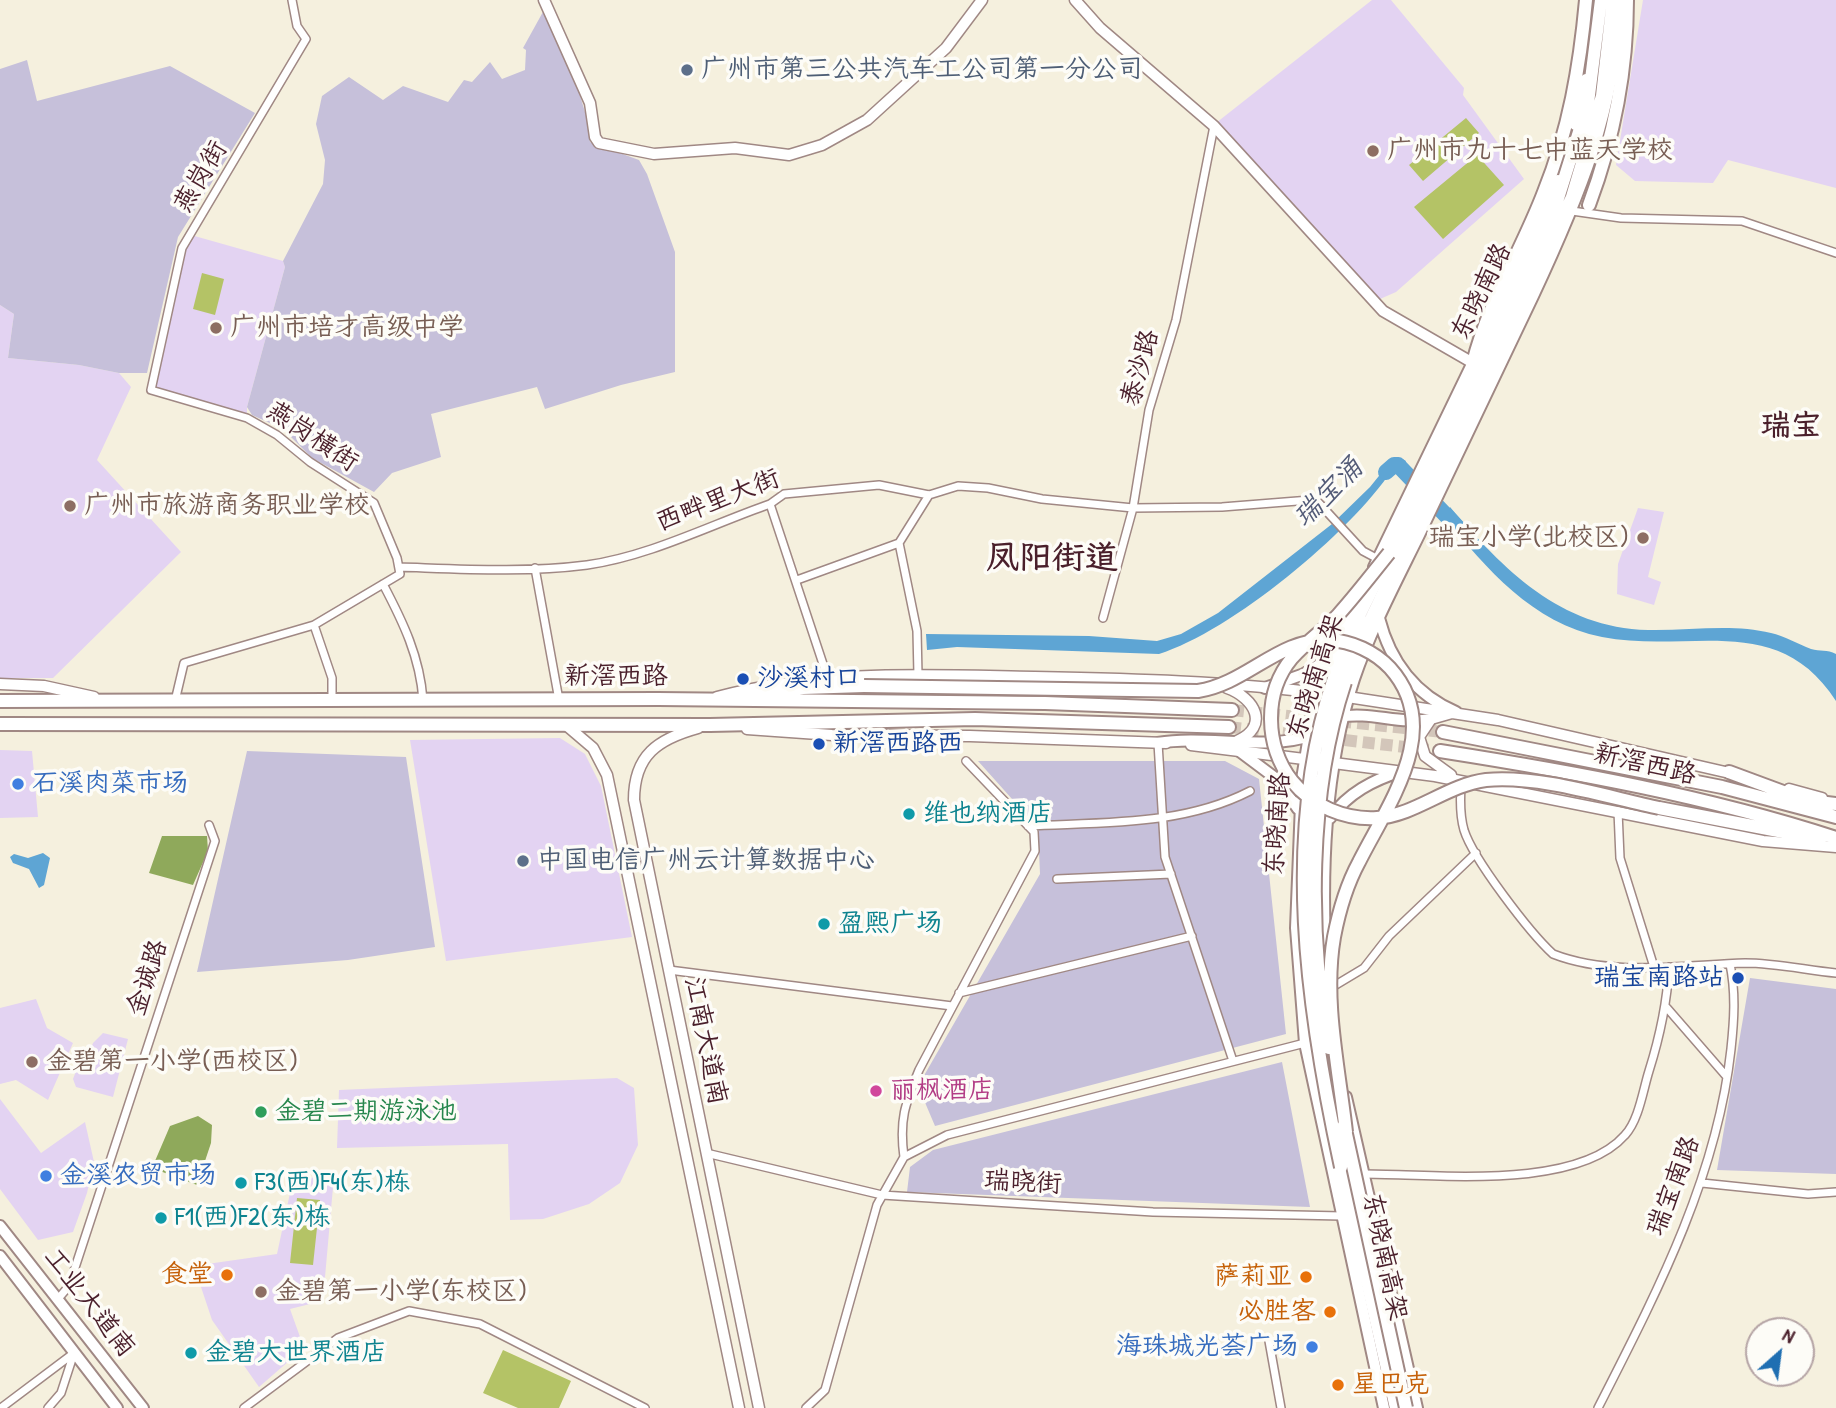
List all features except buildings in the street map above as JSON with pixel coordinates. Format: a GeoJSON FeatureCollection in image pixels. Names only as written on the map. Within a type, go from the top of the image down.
{"type":"FeatureCollection","features":[{"type":"Feature","properties":{"kind":"highway"},"geometry":{"type":"LineString","coordinates":[[1472,363],[1488,315],[1548,183],[1571,107],[1586,0]]}},
{"type":"Feature","properties":{"kind":"highway","name":"东晓南高架"},"geometry":{"type":"LineString","coordinates":[[1396,1408],[1318,1055],[1309,997],[1305,913],[1310,786],[1320,725],[1344,648],[1383,556],[1555,208],[1588,103],[1597,56],[1601,0]]}},
{"type":"Feature","properties":{"kind":"highway","name":"东晓南高架"},"geometry":{"type":"LineString","coordinates":[[1406,1408],[1327,1037],[1317,944],[1319,820],[1331,731],[1365,631],[1572,197],[1602,96],[1613,0]]}},
{"type":"Feature","properties":{"kind":"highway"},"geometry":{"type":"LineString","coordinates":[[1588,205],[1604,161],[1620,96],[1627,0]]}},
{"type":"Feature","properties":{"kind":"highway"},"geometry":{"type":"LineString","coordinates":[[1383,556],[1340,613],[1291,660],[1275,691],[1271,718],[1274,744],[1289,776],[1305,794],[1328,809],[1364,818],[1401,813],[1459,786],[1493,780],[1540,784],[1836,842]]}},
{"type":"Feature","properties":{"kind":"highway"},"geometry":{"type":"LineString","coordinates":[[705,700],[777,690],[864,686],[1198,691],[1231,681],[1287,648],[1317,640],[1351,644],[1383,661],[1399,679],[1409,700],[1413,734],[1401,781],[1343,897],[1332,949],[1330,988],[1346,1132]]}},
{"type":"Feature","properties":{"kind":"highway","name":"新滘西路"},"geometry":{"type":"LineString","coordinates":[[0,701],[705,700],[1056,703],[1232,710]]}},
{"type":"Feature","properties":{"kind":"highway","name":"新滘西路"},"geometry":{"type":"LineString","coordinates":[[0,724],[710,725],[975,719],[1229,727]]}},
{"type":"Feature","properties":{"kind":"highway","name":"新滘西路"},"geometry":{"type":"LineString","coordinates":[[1443,732],[1602,761],[1836,815]]}},
{"type":"Feature","properties":{"kind":"highway","name":"新滘西路"},"geometry":{"type":"LineString","coordinates":[[1440,751],[1618,781],[1781,820],[1836,842]]}},
{"type":"Feature","properties":{"kind":"highway"},"geometry":{"type":"LineString","coordinates":[[1729,772],[1807,801],[1836,815]]}},
{"type":"Feature","properties":{"kind":"highway"},"geometry":{"type":"LineString","coordinates":[[1759,796],[1836,803]]}},
{"type":"Feature","properties":{"kind":"main road"},"geometry":{"type":"LineString","coordinates":[[544,0],[590,103],[597,141],[647,152],[735,148],[789,155],[822,145],[867,120],[946,48],[982,0]]}},
{"type":"Feature","properties":{"kind":"main road"},"geometry":{"type":"LineString","coordinates":[[1075,0],[1100,29],[1214,126],[1383,311],[1472,363]]}},
{"type":"Feature","properties":{"kind":"main road","name":"东晓南路"},"geometry":{"type":"LineString","coordinates":[[1384,1408],[1306,1043],[1296,928],[1300,815],[1308,737],[1318,693],[1332,657],[1383,556],[1560,176],[1584,90],[1595,0]]}},
{"type":"Feature","properties":{"kind":"main road","name":"东晓南路"},"geometry":{"type":"LineString","coordinates":[[1417,1408],[1340,1065],[1328,989],[1325,903],[1335,763],[1349,697],[1379,618],[1572,211],[1608,99],[1616,51],[1619,0]]}},
{"type":"Feature","properties":{"kind":"main road"},"geometry":{"type":"LineString","coordinates":[[1379,618],[1392,655],[1408,678],[1429,699],[1456,712]]}},
{"type":"Feature","properties":{"kind":"main road"},"geometry":{"type":"LineString","coordinates":[[1265,688],[1304,674],[1332,657]]}},
{"type":"Feature","properties":{"kind":"main road"},"geometry":{"type":"LineString","coordinates":[[705,700],[763,685],[827,676],[918,675],[1265,688],[1456,712],[1641,750],[1836,803]]}},
{"type":"Feature","properties":{"kind":"main road"},"geometry":{"type":"LineString","coordinates":[[0,684],[44,687],[108,700]]}},
{"type":"Feature","properties":{"kind":"main road"},"geometry":{"type":"LineString","coordinates":[[1214,684],[1247,697],[1254,707],[1254,724],[1247,737],[1237,746]]}},
{"type":"Feature","properties":{"kind":"main road"},"geometry":{"type":"LineString","coordinates":[[1237,746],[1308,737],[1329,723],[1349,697]]}},
{"type":"Feature","properties":{"kind":"main road"},"geometry":{"type":"LineString","coordinates":[[1305,759],[1323,732],[1336,719],[1344,716],[1406,721],[1430,719],[1456,712]]}},
{"type":"Feature","properties":{"kind":"main road"},"geometry":{"type":"LineString","coordinates":[[1430,719],[1420,733],[1421,750],[1431,763],[1461,780]]}},
{"type":"Feature","properties":{"kind":"main road","name":"江南大道南"},"geometry":{"type":"LineString","coordinates":[[566,725],[593,748],[607,775],[739,1408]]}},
{"type":"Feature","properties":{"kind":"main road"},"geometry":{"type":"LineString","coordinates":[[710,725],[814,734],[1158,743],[1185,739],[1305,759],[1461,780],[1763,841],[1836,842]]}},
{"type":"Feature","properties":{"kind":"main road","name":"江南大道南"},"geometry":{"type":"LineString","coordinates":[[710,725],[671,736],[654,746],[636,776],[634,786],[669,971],[760,1408]]}},
{"type":"Feature","properties":{"kind":"main road"},"geometry":{"type":"LineString","coordinates":[[1237,746],[1278,780],[1293,797],[1300,815],[1315,811],[1329,820],[1346,800],[1365,786],[1402,771]]}},
{"type":"Feature","properties":{"kind":"main road","name":"工业大道南"},"geometry":{"type":"LineString","coordinates":[[0,1226],[143,1408]]}},
{"type":"Feature","properties":{"kind":"main road"},"geometry":{"type":"LineString","coordinates":[[0,1256],[117,1408]]}},
{"type":"Feature","properties":{"kind":"main road"},"geometry":{"type":"LineString","coordinates":[[74,1353],[89,1340]]}},
{"type":"Feature","properties":{"kind":"street","name":"燕岗街"},"geometry":{"type":"LineString","coordinates":[[151,390],[182,248],[306,38],[296,26],[292,0]]}},
{"type":"Feature","properties":{"kind":"street","name":"泰沙路"},"geometry":{"type":"LineString","coordinates":[[1103,618],[1133,508],[1149,410],[1176,320],[1214,126]]}},
{"type":"Feature","properties":{"kind":"street"},"geometry":{"type":"LineString","coordinates":[[1572,211],[1621,218],[1742,221],[1836,253]]}},
{"type":"Feature","properties":{"kind":"street","name":"燕岗横街"},"geometry":{"type":"LineString","coordinates":[[151,390],[247,418],[277,435],[310,462],[374,503],[399,570]]}},
{"type":"Feature","properties":{"kind":"street","name":"西畔里大街"},"geometry":{"type":"LineString","coordinates":[[399,570],[588,565],[652,548],[770,504],[784,494],[880,485],[929,495],[958,486],[1133,508],[1222,507],[1310,500],[1318,502],[1363,551],[1383,556]]}},
{"type":"Feature","properties":{"kind":"street"},"geometry":{"type":"LineString","coordinates":[[797,580],[899,543],[929,495]]}},
{"type":"Feature","properties":{"kind":"street"},"geometry":{"type":"LineString","coordinates":[[770,504],[827,676]]}},
{"type":"Feature","properties":{"kind":"street"},"geometry":{"type":"LineString","coordinates":[[899,543],[918,631],[918,675]]}},
{"type":"Feature","properties":{"kind":"street"},"geometry":{"type":"LineString","coordinates":[[535,568],[557,678],[559,701]]}},
{"type":"Feature","properties":{"kind":"street"},"geometry":{"type":"LineString","coordinates":[[175,701],[184,663],[314,625],[383,584],[399,570]]}},
{"type":"Feature","properties":{"kind":"street"},"geometry":{"type":"LineString","coordinates":[[383,584],[404,625],[421,671],[423,700]]}},
{"type":"Feature","properties":{"kind":"street"},"geometry":{"type":"LineString","coordinates":[[314,625],[332,678],[332,700]]}},
{"type":"Feature","properties":{"kind":"street"},"geometry":{"type":"LineString","coordinates":[[1158,743],[1165,857],[1233,1061]]}},
{"type":"Feature","properties":{"kind":"street"},"geometry":{"type":"LineString","coordinates":[[904,1157],[900,1126],[904,1107],[952,1006],[1035,852],[1034,832],[967,761]]}},
{"type":"Feature","properties":{"kind":"street"},"geometry":{"type":"LineString","coordinates":[[1461,780],[1461,813],[1465,833],[1476,853],[1553,954],[1582,962],[1654,967],[1763,964],[1836,973]]}},
{"type":"Feature","properties":{"kind":"street"},"geometry":{"type":"LineString","coordinates":[[1028,826],[1161,819],[1223,805],[1250,791]]}},
{"type":"Feature","properties":{"kind":"street"},"geometry":{"type":"LineString","coordinates":[[1618,811],[1620,858],[1654,967]]}},
{"type":"Feature","properties":{"kind":"street","name":"金诚路"},"geometry":{"type":"LineString","coordinates":[[57,1300],[69,1286],[215,841],[209,825]]}},
{"type":"Feature","properties":{"kind":"street"},"geometry":{"type":"LineString","coordinates":[[1328,989],[1364,968],[1389,936],[1476,853]]}},
{"type":"Feature","properties":{"kind":"street"},"geometry":{"type":"LineString","coordinates":[[1057,879],[1171,874]]}},
{"type":"Feature","properties":{"kind":"street"},"geometry":{"type":"LineString","coordinates":[[959,993],[1192,936]]}},
{"type":"Feature","properties":{"kind":"street","name":"瑞宝南路"},"geometry":{"type":"LineString","coordinates":[[1598,1408],[1702,1183],[1716,1141],[1727,1077],[1734,1004],[1730,964]]}},
{"type":"Feature","properties":{"kind":"street"},"geometry":{"type":"LineString","coordinates":[[1364,1174],[1518,1174],[1565,1170],[1589,1161],[1626,1135],[1636,1112],[1667,1008],[1669,967]]}},
{"type":"Feature","properties":{"kind":"street"},"geometry":{"type":"LineString","coordinates":[[669,971],[952,1006]]}},
{"type":"Feature","properties":{"kind":"street"},"geometry":{"type":"LineString","coordinates":[[1667,1008],[1727,1077]]}},
{"type":"Feature","properties":{"kind":"street"},"geometry":{"type":"LineString","coordinates":[[806,1408],[825,1390],[877,1205],[904,1157],[947,1135],[1306,1043]]}},
{"type":"Feature","properties":{"kind":"street","name":"瑞晓街"},"geometry":{"type":"LineString","coordinates":[[706,1153],[882,1195],[1153,1212],[1342,1216]]}},
{"type":"Feature","properties":{"kind":"street"},"geometry":{"type":"LineString","coordinates":[[1702,1183],[1808,1194],[1836,1192]]}},
{"type":"Feature","properties":{"kind":"street"},"geometry":{"type":"LineString","coordinates":[[244,1408],[338,1338],[409,1311],[480,1324],[645,1408]]}},
{"type":"Feature","properties":{"kind":"street"},"geometry":{"type":"LineString","coordinates":[[1269,1341],[1281,1408]]}},
{"type":"Feature","properties":{"kind":"street"},"geometry":{"type":"LineString","coordinates":[[1,1408],[74,1353]]}},
{"type":"Feature","properties":{"kind":"street"},"geometry":{"type":"LineString","coordinates":[[48,1408],[61,1393],[74,1353]]}},
{"type":"Feature","properties":{"kind":"shaded area","name":"广州市九十七中蓝天学校"},"geometry":{"type":"Polygon","coordinates":[[[1372,0],[1391,0],[1464,88],[1463,95],[1524,179],[1396,292],[1380,299],[1216,123],[1372,0]]]}},
{"type":"Feature","properties":{"kind":"shaded area"},"geometry":{"type":"Polygon","coordinates":[[[1643,0],[1836,0],[1836,188],[1728,160],[1713,183],[1635,181],[1616,165],[1643,0]]]}},
{"type":"Feature","properties":{"kind":"shaded area"},"geometry":{"type":"Polygon","coordinates":[[[544,10],[574,76],[589,125],[590,142],[639,160],[647,174],[675,252],[675,372],[621,385],[545,409],[537,387],[431,414],[441,457],[392,473],[374,492],[312,458],[283,429],[252,415],[247,407],[285,267],[283,261],[323,184],[325,160],[316,124],[322,96],[349,77],[383,100],[403,86],[448,102],[464,80],[472,82],[490,62],[502,79],[525,70],[526,50],[523,48],[544,10]]]}},
{"type":"Feature","properties":{"kind":"shaded area"},"geometry":{"type":"Polygon","coordinates":[[[27,60],[37,101],[170,66],[255,113],[178,237],[147,373],[119,373],[79,365],[8,358],[14,314],[0,305],[0,69],[27,60]]]}},
{"type":"Feature","properties":{"kind":"shaded area","name":"广州市培才高级中学"},"geometry":{"type":"Polygon","coordinates":[[[191,235],[283,261],[285,267],[247,407],[247,418],[151,390],[182,248],[191,235]]]}},
{"type":"Feature","properties":{"kind":"shaded area","name":"广州市旅游商务职业学校"},"geometry":{"type":"Polygon","coordinates":[[[0,305],[14,314],[8,358],[79,365],[119,373],[131,387],[97,460],[181,552],[53,678],[0,678],[0,305]]]}},
{"type":"Feature","properties":{"kind":"shaded area","name":"瑞宝小学(北校区)"},"geometry":{"type":"Polygon","coordinates":[[[1638,508],[1664,512],[1648,577],[1661,582],[1654,605],[1617,594],[1618,564],[1638,508]]]}},
{"type":"Feature","properties":{"kind":"shaded area","name":"中国电信广州云计算数据中心"},"geometry":{"type":"Polygon","coordinates":[[[560,738],[585,754],[601,786],[632,937],[446,961],[410,740],[560,738]]]}},
{"type":"Feature","properties":{"kind":"shaded area","name":"石溪肉菜市场"},"geometry":{"type":"Polygon","coordinates":[[[0,750],[32,751],[38,817],[0,818],[0,750]]]}},
{"type":"Feature","properties":{"kind":"shaded area"},"geometry":{"type":"Polygon","coordinates":[[[247,751],[406,757],[435,947],[348,960],[197,972],[247,751]]]}},
{"type":"Feature","properties":{"kind":"shaded area"},"geometry":{"type":"Polygon","coordinates":[[[978,761],[1225,761],[1259,779],[1286,1034],[935,1126],[918,1086],[1040,874],[1038,828],[978,761]]]}},
{"type":"Feature","properties":{"kind":"shaded area"},"geometry":{"type":"Polygon","coordinates":[[[1750,978],[1836,989],[1836,1174],[1717,1170],[1750,978]]]}},
{"type":"Feature","properties":{"kind":"shaded area","name":"金碧第一小学(西校区)"},"geometry":{"type":"Polygon","coordinates":[[[36,999],[47,1028],[73,1043],[48,1100],[16,1080],[0,1084],[0,1008],[36,999]]]}},
{"type":"Feature","properties":{"kind":"shaded area"},"geometry":{"type":"Polygon","coordinates":[[[103,1033],[128,1039],[113,1097],[76,1087],[73,1079],[78,1066],[86,1061],[93,1043],[103,1033]]]}},
{"type":"Feature","properties":{"kind":"shaded area"},"geometry":{"type":"Polygon","coordinates":[[[1282,1062],[1310,1207],[907,1192],[910,1167],[933,1150],[1282,1062]]]}},
{"type":"Feature","properties":{"kind":"shaded area"},"geometry":{"type":"Polygon","coordinates":[[[617,1078],[634,1088],[638,1145],[620,1183],[589,1204],[543,1219],[510,1220],[508,1144],[337,1148],[339,1090],[617,1078]]]}},
{"type":"Feature","properties":{"kind":"shaded area","name":"金溪农贸市场"},"geometry":{"type":"Polygon","coordinates":[[[0,1099],[41,1153],[85,1122],[94,1162],[87,1193],[73,1232],[38,1240],[0,1189],[0,1099]]]}},
{"type":"Feature","properties":{"kind":"shaded area","name":"金碧第一小学(东校区)"},"geometry":{"type":"Polygon","coordinates":[[[334,1176],[325,1277],[314,1303],[290,1309],[304,1348],[259,1387],[212,1320],[199,1281],[200,1265],[277,1254],[293,1179],[334,1176]]]}},
{"type":"Feature","properties":{"kind":"green space"},"geometry":{"type":"Polygon","coordinates":[[[1466,118],[1479,133],[1423,181],[1409,165],[1466,118]]]}},
{"type":"Feature","properties":{"kind":"green space"},"geometry":{"type":"Polygon","coordinates":[[[1477,155],[1504,185],[1443,239],[1414,207],[1477,155]]]}},
{"type":"Feature","properties":{"kind":"green space"},"geometry":{"type":"Polygon","coordinates":[[[202,273],[224,279],[215,315],[193,309],[202,273]]]}},
{"type":"Feature","properties":{"kind":"green space"},"geometry":{"type":"Polygon","coordinates":[[[162,836],[207,836],[208,851],[193,885],[149,873],[162,836]]]}},
{"type":"Feature","properties":{"kind":"green space"},"geometry":{"type":"Polygon","coordinates":[[[198,1116],[212,1125],[211,1143],[197,1185],[152,1168],[170,1126],[198,1116]]]}},
{"type":"Feature","properties":{"kind":"green space"},"geometry":{"type":"Polygon","coordinates":[[[297,1198],[320,1200],[313,1265],[290,1263],[297,1198]]]}},
{"type":"Feature","properties":{"kind":"green space"},"geometry":{"type":"Polygon","coordinates":[[[503,1350],[571,1381],[559,1408],[518,1408],[483,1393],[503,1350]]]}},
{"type":"Feature","properties":{"kind":"water"},"geometry":{"type":"Polygon","coordinates":[[[1398,457],[1406,461],[1400,473],[1392,470],[1348,522],[1287,577],[1220,624],[1159,654],[957,647],[927,650],[926,634],[1089,636],[1157,641],[1181,634],[1218,613],[1332,524],[1370,487],[1391,461],[1398,457]]]}},
{"type":"Feature","properties":{"kind":"water"},"geometry":{"type":"Polygon","coordinates":[[[1450,507],[1513,573],[1561,607],[1587,619],[1616,627],[1648,630],[1756,630],[1781,636],[1811,649],[1836,654],[1836,701],[1813,673],[1787,655],[1759,645],[1730,641],[1635,641],[1602,637],[1554,620],[1513,591],[1477,556],[1444,517],[1450,507]]]}},
{"type":"Feature","properties":{"kind":"water"},"geometry":{"type":"Polygon","coordinates":[[[43,853],[50,858],[44,885],[39,888],[29,869],[13,863],[10,857],[14,854],[28,858],[43,853]]]}},
{"type":"Feature","properties":{"kind":"waterway","name":"瑞宝涌"},"geometry":{"type":"LineString","coordinates":[[1386,472],[1398,465],[1459,529]]}},
{"type":"Feature","properties":{"kind":"tunnel"},"geometry":{"type":"LineString","coordinates":[[1232,710],[1443,732]]}},
{"type":"Feature","properties":{"kind":"tunnel"},"geometry":{"type":"LineString","coordinates":[[1229,727],[1309,736]]}},
{"type":"Feature","properties":{"kind":"tunnel"},"geometry":{"type":"LineString","coordinates":[[1327,738],[1440,751]]}},
{"type":"Feature","properties":{"kind":"place","name":"广州市第三公共汽车工公司第一分公司"},"geometry":{"type":"Point","coordinates":[687,70]}},
{"type":"Feature","properties":{"kind":"place","name":"广州市九十七中蓝天学校"},"geometry":{"type":"Point","coordinates":[1373,151]}},
{"type":"Feature","properties":{"kind":"place","name":"广州市培才高级中学"},"geometry":{"type":"Point","coordinates":[216,328]}},
{"type":"Feature","properties":{"kind":"place","name":"广州市旅游商务职业学校"},"geometry":{"type":"Point","coordinates":[70,506]}},
{"type":"Feature","properties":{"kind":"place","name":"瑞宝小学(北校区)"},"geometry":{"type":"Point","coordinates":[1643,538]}},
{"type":"Feature","properties":{"kind":"place","name":"沙溪村口"},"geometry":{"type":"Point","coordinates":[743,679]}},
{"type":"Feature","properties":{"kind":"place","name":"新滘西路西"},"geometry":{"type":"Point","coordinates":[819,744]}},
{"type":"Feature","properties":{"kind":"place","name":"石溪肉菜市场"},"geometry":{"type":"Point","coordinates":[18,784]}},
{"type":"Feature","properties":{"kind":"place","name":"维也纳酒店"},"geometry":{"type":"Point","coordinates":[909,814]}},
{"type":"Feature","properties":{"kind":"place","name":"中国电信广州云计算数据中心"},"geometry":{"type":"Point","coordinates":[523,861]}},
{"type":"Feature","properties":{"kind":"place","name":"盈熙广场"},"geometry":{"type":"Point","coordinates":[824,924]}},
{"type":"Feature","properties":{"kind":"place","name":"瑞宝南路站"},"geometry":{"type":"Point","coordinates":[1738,978]}},
{"type":"Feature","properties":{"kind":"place","name":"金碧第一小学(西校区)"},"geometry":{"type":"Point","coordinates":[32,1062]}},
{"type":"Feature","properties":{"kind":"place","name":"丽枫酒店"},"geometry":{"type":"Point","coordinates":[876,1091]}},
{"type":"Feature","properties":{"kind":"place","name":"金碧二期游泳池"},"geometry":{"type":"Point","coordinates":[261,1112]}},
{"type":"Feature","properties":{"kind":"place","name":"金溪农贸市场"},"geometry":{"type":"Point","coordinates":[46,1176]}},
{"type":"Feature","properties":{"kind":"place","name":"F3(西)F4(东)栋"},"geometry":{"type":"Point","coordinates":[241,1183]}},
{"type":"Feature","properties":{"kind":"place","name":"F1(西)F2(东)栋"},"geometry":{"type":"Point","coordinates":[161,1218]}},
{"type":"Feature","properties":{"kind":"place","name":"食堂"},"geometry":{"type":"Point","coordinates":[227,1275]}},
{"type":"Feature","properties":{"kind":"place","name":"萨莉亚"},"geometry":{"type":"Point","coordinates":[1306,1277]}},
{"type":"Feature","properties":{"kind":"place","name":"金碧第一小学(东校区)"},"geometry":{"type":"Point","coordinates":[261,1292]}},
{"type":"Feature","properties":{"kind":"place","name":"必胜客"},"geometry":{"type":"Point","coordinates":[1330,1312]}},
{"type":"Feature","properties":{"kind":"place","name":"海珠城光荟广场"},"geometry":{"type":"Point","coordinates":[1312,1347]}},
{"type":"Feature","properties":{"kind":"place","name":"金碧大世界酒店"},"geometry":{"type":"Point","coordinates":[191,1353]}},
{"type":"Feature","properties":{"kind":"place","name":"星巴克"},"geometry":{"type":"Point","coordinates":[1338,1385]}},
{"type":"Feature","properties":{"kind":"district","name":"瑞宝"},"geometry":{"type":"Point","coordinates":[1791,427]}},
{"type":"Feature","properties":{"kind":"district","name":"凤阳街道"},"geometry":{"type":"Point","coordinates":[1052,559]}}]}
